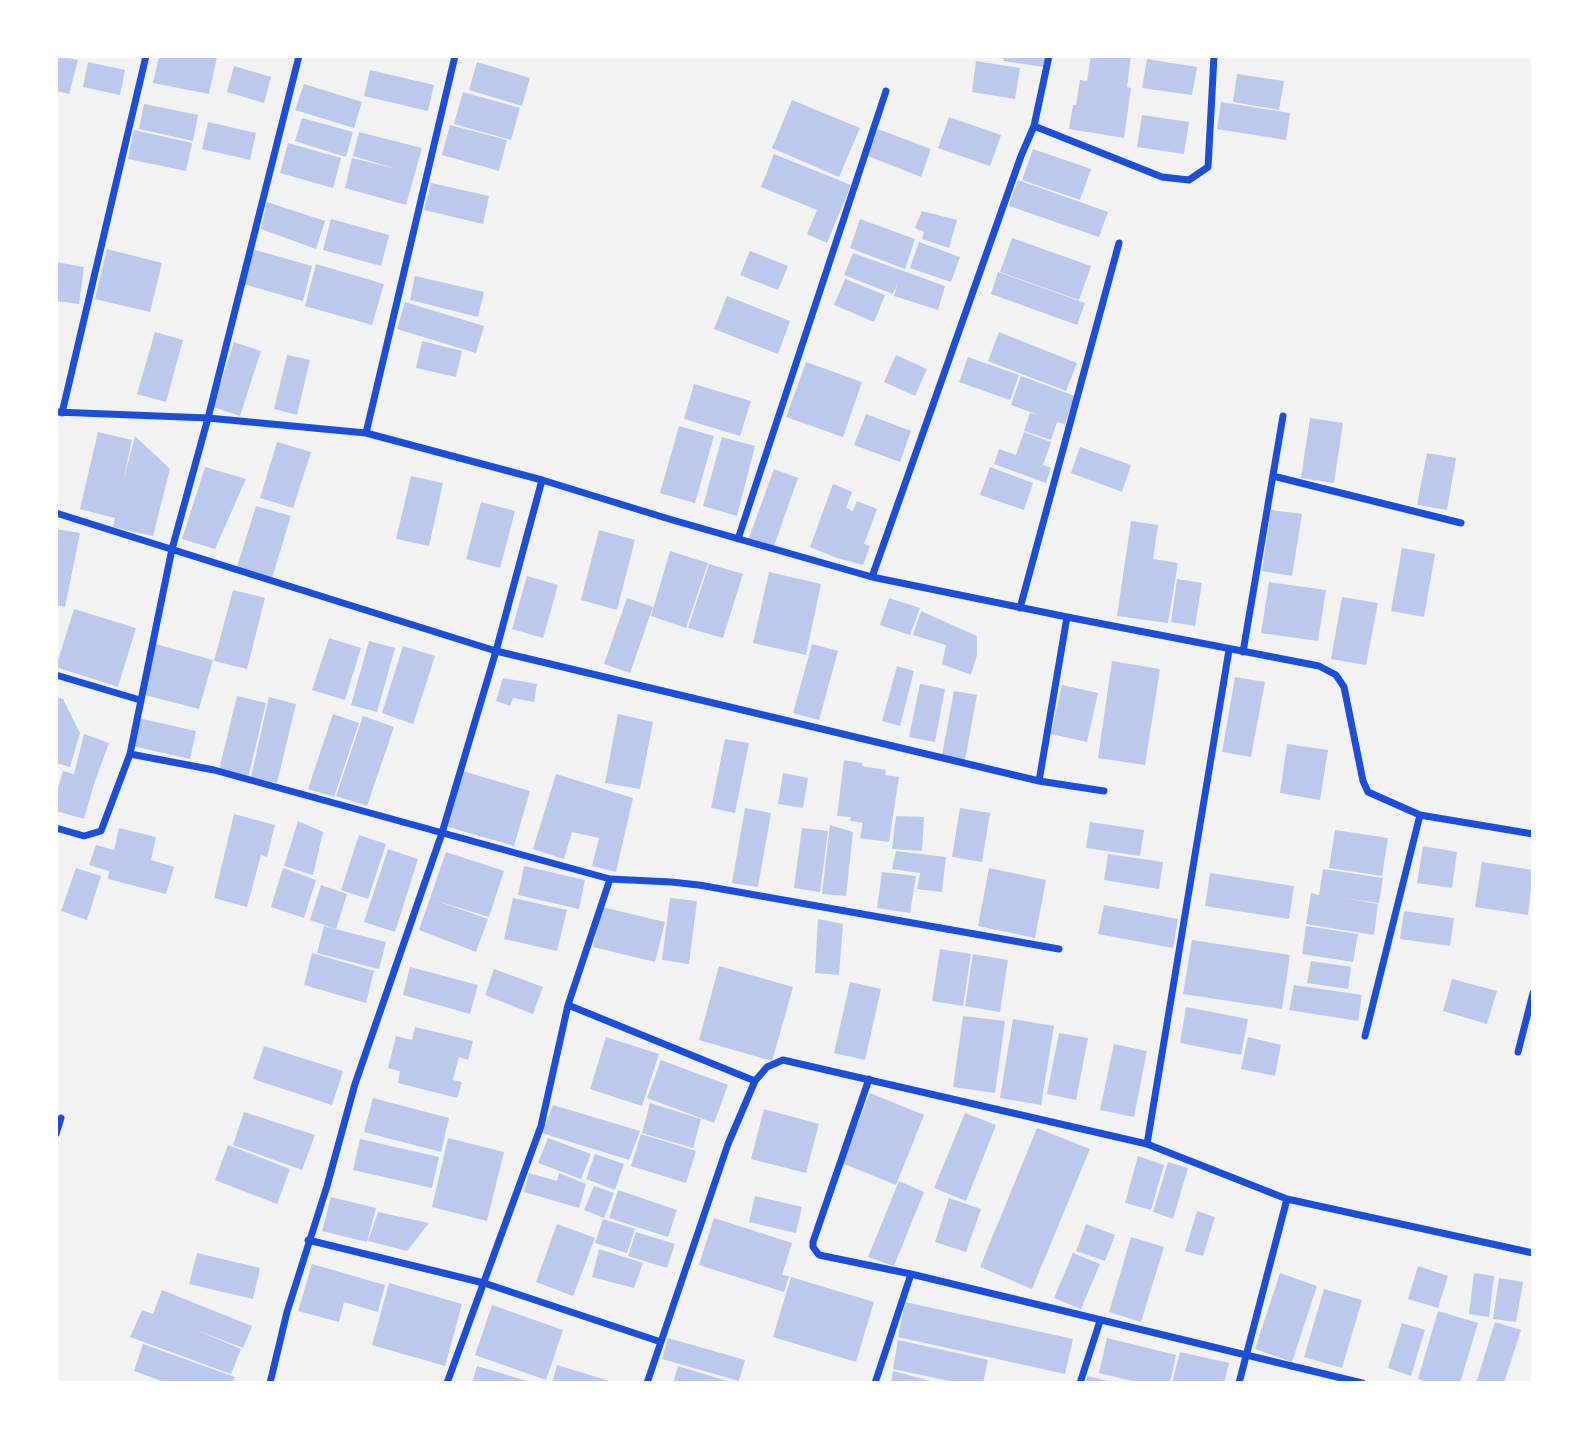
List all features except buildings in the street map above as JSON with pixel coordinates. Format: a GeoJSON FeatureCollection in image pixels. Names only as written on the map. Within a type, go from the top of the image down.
{"type":"FeatureCollection","features":[{"type":"Feature","properties":{"kind":"street"},"geometry":{"type":"LineString","coordinates":[[146,56],[59,413],[208,418],[366,433],[542,480],[872,577],[1319,666],[1336,675],[1344,687],[1363,781],[1368,792],[1420,815],[1533,834]]}},
{"type":"Feature","properties":{"kind":"street"},"geometry":{"type":"LineString","coordinates":[[56,828],[85,836],[100,831],[130,754],[172,549],[208,418],[299,56]]}},
{"type":"Feature","properties":{"kind":"street"},"geometry":{"type":"LineString","coordinates":[[366,433],[455,56]]}},
{"type":"Feature","properties":{"kind":"street"},"geometry":{"type":"LineString","coordinates":[[872,577],[1034,126],[1049,56]]}},
{"type":"Feature","properties":{"kind":"street"},"geometry":{"type":"LineString","coordinates":[[1034,126],[1162,177],[1189,180],[1209,167],[1214,56]]}},
{"type":"Feature","properties":{"kind":"street"},"geometry":{"type":"LineString","coordinates":[[738,539],[886,92]]}},
{"type":"Feature","properties":{"kind":"street"},"geometry":{"type":"LineString","coordinates":[[1020,608],[1119,243]]}},
{"type":"Feature","properties":{"kind":"street"},"geometry":{"type":"LineString","coordinates":[[1243,652],[1283,416]]}},
{"type":"Feature","properties":{"kind":"street"},"geometry":{"type":"LineString","coordinates":[[1273,476],[1461,523]]}},
{"type":"Feature","properties":{"kind":"street"},"geometry":{"type":"LineString","coordinates":[[270,1383],[286,1312],[327,1186],[355,1084],[442,833],[496,651],[542,480]]}},
{"type":"Feature","properties":{"kind":"street"},"geometry":{"type":"LineString","coordinates":[[56,513],[496,651],[1040,781],[1104,791]]}},
{"type":"Feature","properties":{"kind":"street"},"geometry":{"type":"LineString","coordinates":[[1040,781],[1067,617]]}},
{"type":"Feature","properties":{"kind":"street"},"geometry":{"type":"LineString","coordinates":[[1147,1144],[1229,650]]}},
{"type":"Feature","properties":{"kind":"street"},"geometry":{"type":"LineString","coordinates":[[56,675],[140,700]]}},
{"type":"Feature","properties":{"kind":"street"},"geometry":{"type":"LineString","coordinates":[[130,754],[214,771],[610,879],[699,885],[1059,949]]}},
{"type":"Feature","properties":{"kind":"street"},"geometry":{"type":"LineString","coordinates":[[1365,1036],[1420,815]]}},
{"type":"Feature","properties":{"kind":"street"},"geometry":{"type":"LineString","coordinates":[[447,1383],[541,1126],[568,1005],[610,879]]}},
{"type":"Feature","properties":{"kind":"street"},"geometry":{"type":"LineString","coordinates":[[1518,1052],[1533,993]]}},
{"type":"Feature","properties":{"kind":"street"},"geometry":{"type":"LineString","coordinates":[[568,1005],[755,1081]]}},
{"type":"Feature","properties":{"kind":"street"},"geometry":{"type":"LineString","coordinates":[[647,1383],[729,1144],[755,1081],[767,1067],[783,1060],[1147,1144],[1287,1199],[1533,1253]]}},
{"type":"Feature","properties":{"kind":"street"},"geometry":{"type":"LineString","coordinates":[[869,1079],[813,1242],[819,1255],[1362,1383]]}},
{"type":"Feature","properties":{"kind":"street"},"geometry":{"type":"LineString","coordinates":[[56,1133],[61,1118]]}},
{"type":"Feature","properties":{"kind":"street"},"geometry":{"type":"LineString","coordinates":[[1239,1383],[1287,1199]]}},
{"type":"Feature","properties":{"kind":"street"},"geometry":{"type":"LineString","coordinates":[[308,1240],[484,1283],[661,1342]]}},
{"type":"Feature","properties":{"kind":"street"},"geometry":{"type":"LineString","coordinates":[[876,1383],[911,1275]]}},
{"type":"Feature","properties":{"kind":"street"},"geometry":{"type":"LineString","coordinates":[[1080,1383],[1100,1321]]}}]}
